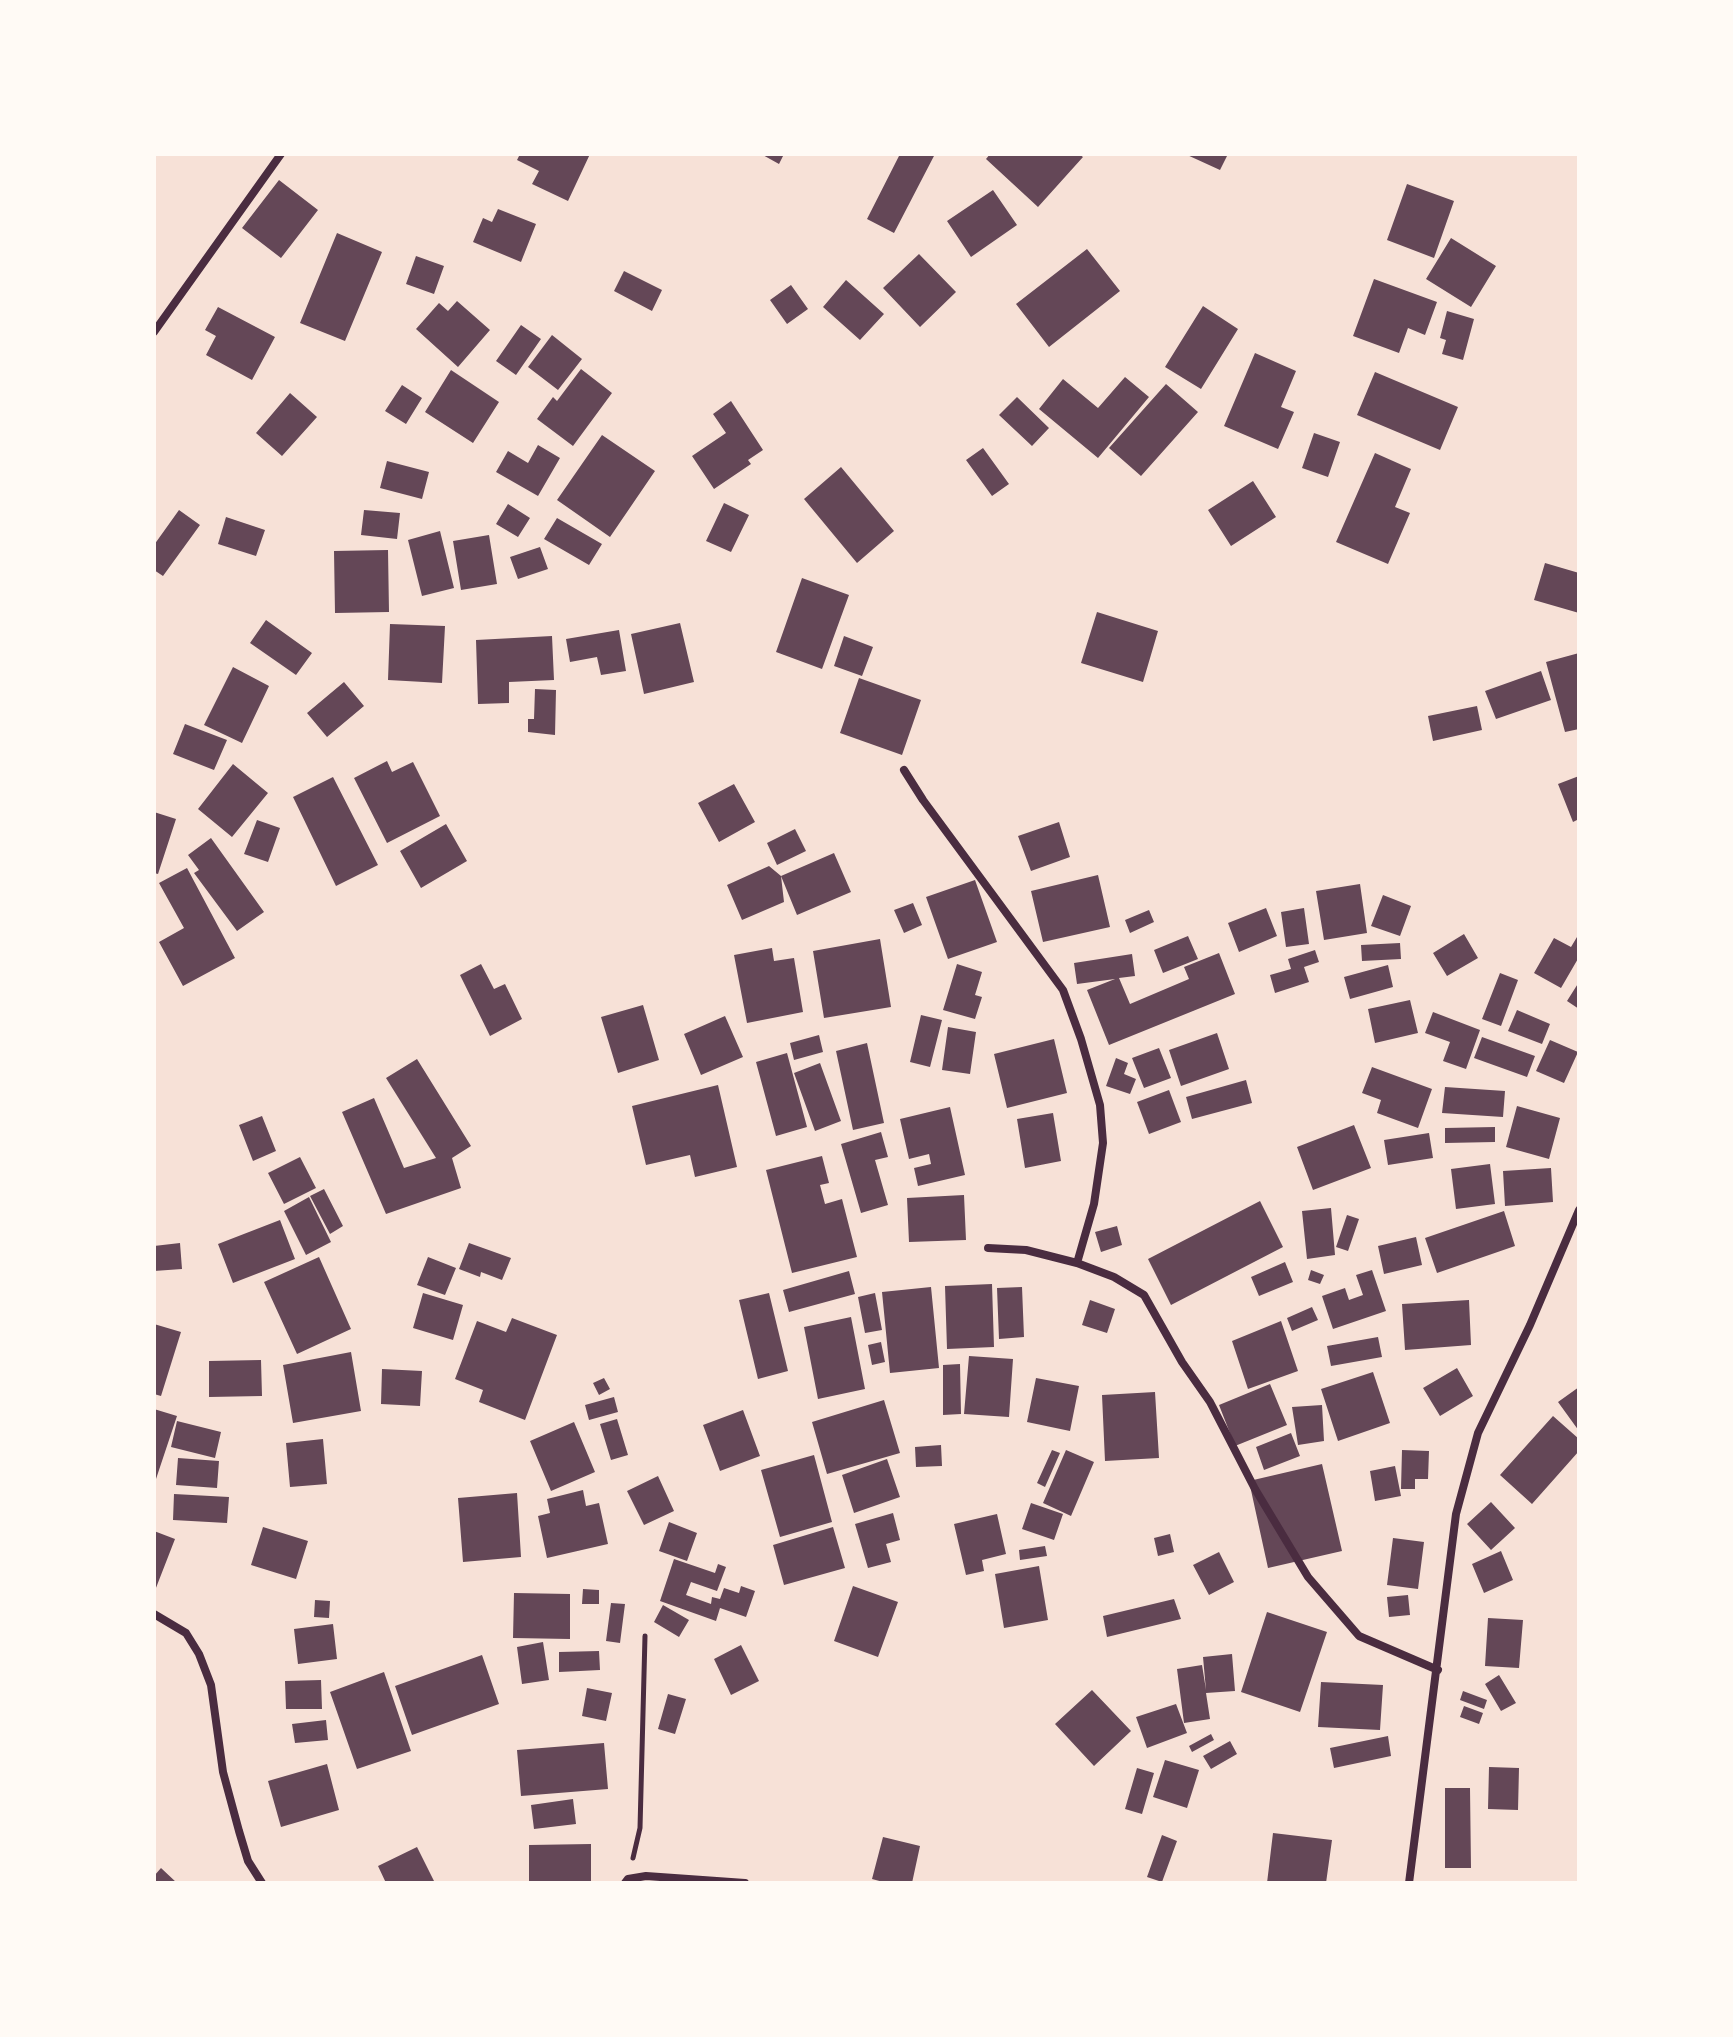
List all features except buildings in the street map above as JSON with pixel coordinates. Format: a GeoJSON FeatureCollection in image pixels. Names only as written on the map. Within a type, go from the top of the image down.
{"type":"FeatureCollection","features":[{"type":"Feature","properties":{"kind":"street"},"geometry":{"type":"LineString","coordinates":[[154,332],[281,154]]}},
{"type":"Feature","properties":{"kind":"street"},"geometry":{"type":"LineString","coordinates":[[904,770],[1063,990],[1081,1039],[1100,1105],[1103,1143],[1094,1204],[1077,1263]]}},
{"type":"Feature","properties":{"kind":"street"},"geometry":{"type":"LineString","coordinates":[[1409,1883],[1456,1514],[1478,1433],[1530,1325],[1579,1210]]}},
{"type":"Feature","properties":{"kind":"street"},"geometry":{"type":"LineString","coordinates":[[988,1248],[1026,1250],[1077,1263],[1114,1277],[1144,1295],[1182,1362],[1210,1402],[1255,1489],[1308,1577],[1359,1636],[1438,1670]]}},
{"type":"Feature","properties":{"kind":"street"},"geometry":{"type":"LineString","coordinates":[[154,1614],[186,1633],[199,1654],[211,1685],[223,1772],[239,1831],[248,1861],[262,1883]]}},
{"type":"Feature","properties":{"kind":"street"},"geometry":{"type":"LineString","coordinates":[[627,1881],[646,1876],[745,1883]]}},
{"type":"Feature","properties":{"kind":"path"},"geometry":{"type":"LineString","coordinates":[[627,1881],[640,1828],[645,1636]]}}]}
